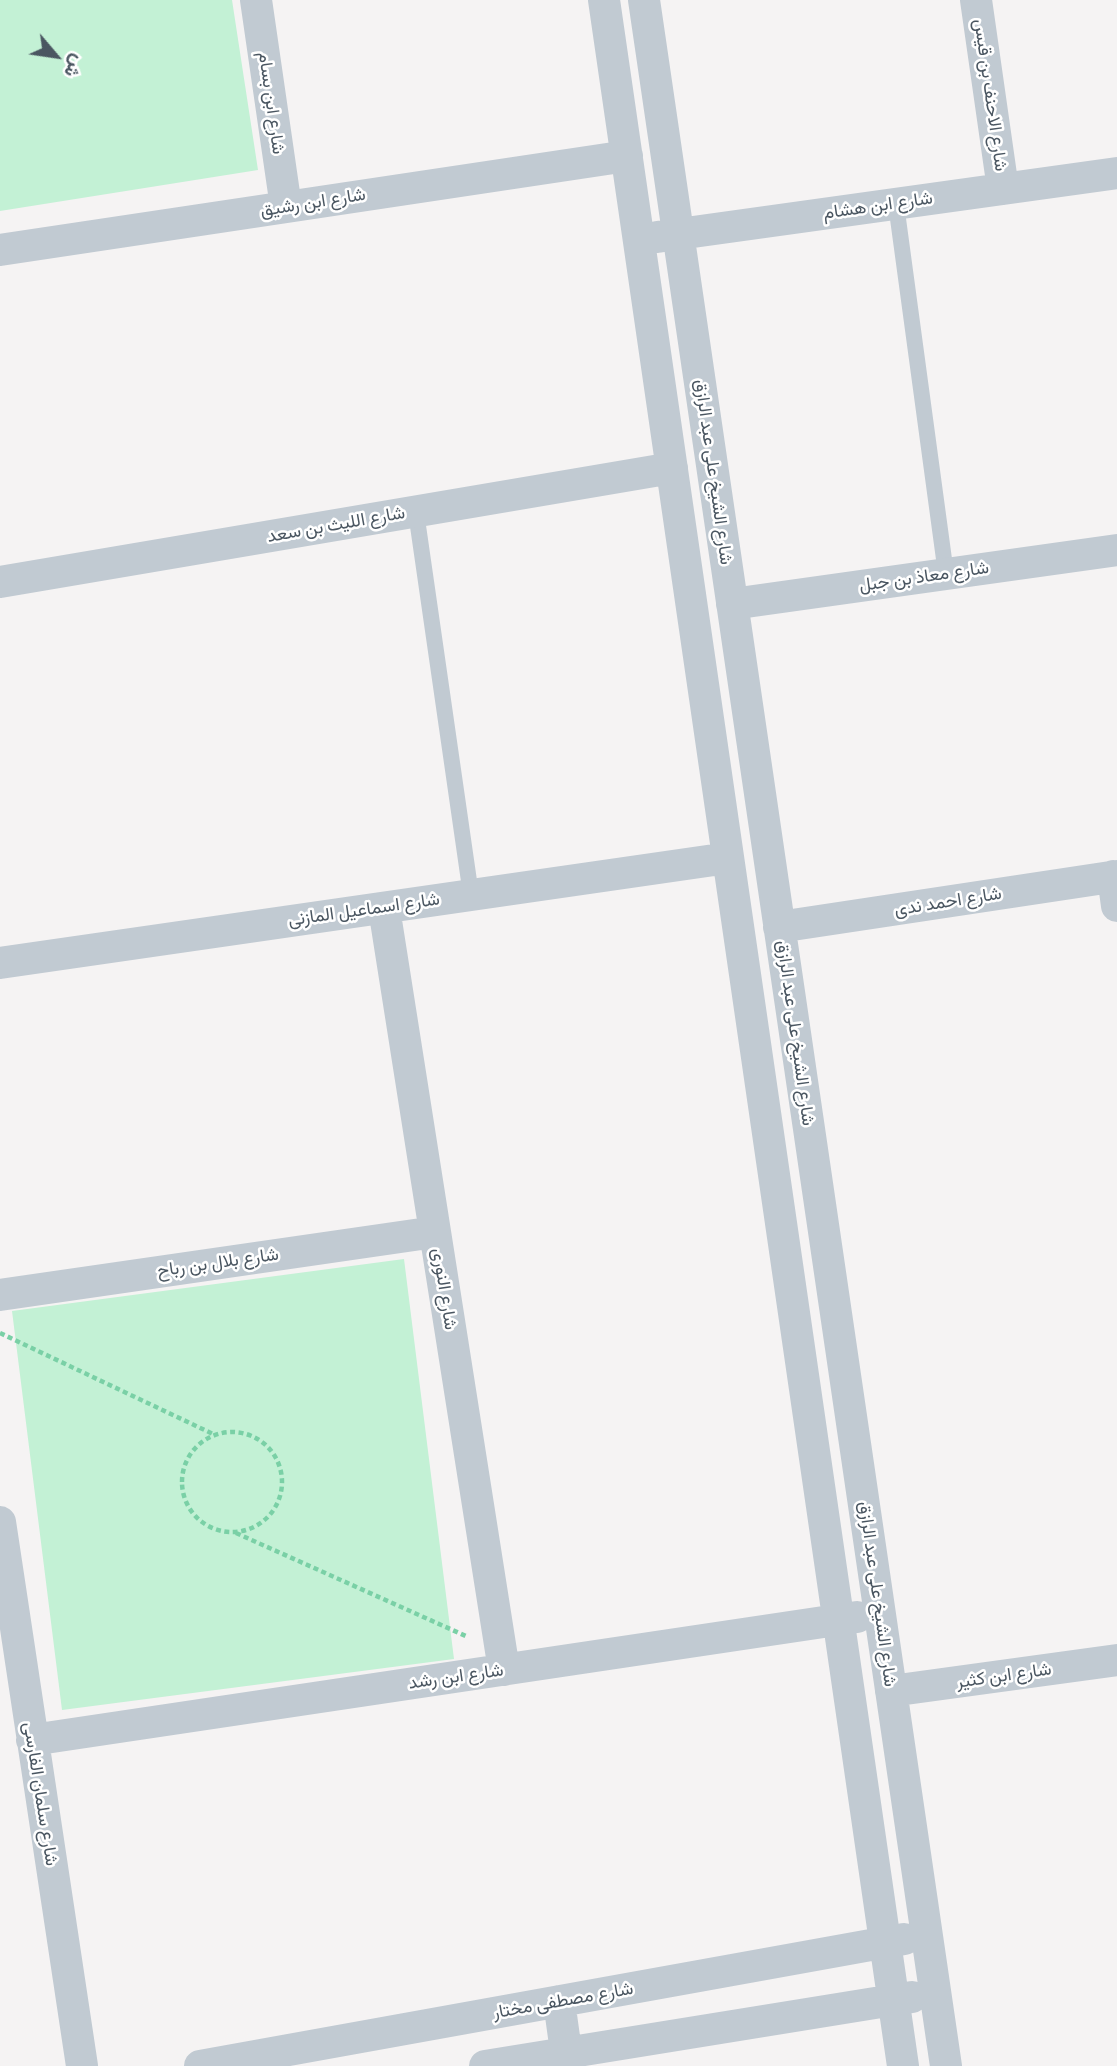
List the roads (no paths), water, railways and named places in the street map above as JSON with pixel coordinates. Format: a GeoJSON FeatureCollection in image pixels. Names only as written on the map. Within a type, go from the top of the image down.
{"type":"FeatureCollection","features":[{"type":"Feature","properties":{"kind":"street","name":"شارع ابن بسام"},"geometry":{"type":"LineString","coordinates":[[256,0],[286,207]]}},
{"type":"Feature","properties":{"kind":"street"},"geometry":{"type":"LineString","coordinates":[[604,0],[903,2066]]}},
{"type":"Feature","properties":{"kind":"street","name":"شارع الشيخ على عبد الرازق"},"geometry":{"type":"LineString","coordinates":[[644,0],[946,2066]]}},
{"type":"Feature","properties":{"kind":"street","name":"شارع الاحنف بن قيس"},"geometry":{"type":"LineString","coordinates":[[976,0],[1003,189]]}},
{"type":"Feature","properties":{"kind":"street","name":"شارع ابن رشيق"},"geometry":{"type":"LineString","coordinates":[[0,250],[627,156]]}},
{"type":"Feature","properties":{"kind":"street","name":"شارع ابن هشام"},"geometry":{"type":"LineString","coordinates":[[639,239],[1117,173]]}},
{"type":"Feature","properties":{"kind":"street","name":"شارع الليث بن سعد"},"geometry":{"type":"LineString","coordinates":[[0,582],[672,468]]}},
{"type":"Feature","properties":{"kind":"street","name":"شارع معاذ بن جبل"},"geometry":{"type":"LineString","coordinates":[[732,604],[1117,550]]}},
{"type":"Feature","properties":{"kind":"street","name":"شارع اسماعيل المازنى"},"geometry":{"type":"LineString","coordinates":[[0,963],[728,858]]}},
{"type":"Feature","properties":{"kind":"street","name":"شارع احمد ندى"},"geometry":{"type":"LineString","coordinates":[[779,927],[1116,886]]}},
{"type":"Feature","properties":{"kind":"street","name":"شارع النورى"},"geometry":{"type":"LineString","coordinates":[[384,908],[502,1661]]}},
{"type":"Feature","properties":{"kind":"street","name":"شارع بلال بن رباح"},"geometry":{"type":"LineString","coordinates":[[0,1295],[435,1232]]}},
{"type":"Feature","properties":{"kind":"street","name":"شارع سلمان الفارسى"},"geometry":{"type":"LineString","coordinates":[[0,1522],[82,2066]]}},
{"type":"Feature","properties":{"kind":"street","name":"شارع ابن رشد"},"geometry":{"type":"LineString","coordinates":[[32,1740],[502,1661],[880,1614]]}},
{"type":"Feature","properties":{"kind":"street","name":"شارع ابن كثير"},"geometry":{"type":"LineString","coordinates":[[891,1691],[1117,1660]]}},
{"type":"Feature","properties":{"kind":"street","name":"شارع مصطفى مختار"},"geometry":{"type":"LineString","coordinates":[[200,2066],[926,1935]]}},
{"type":"Feature","properties":{"kind":"street"},"geometry":{"type":"LineString","coordinates":[[485,2066],[567,2060],[935,1994]]}},
{"type":"Feature","properties":{"kind":"street"},"geometry":{"type":"LineString","coordinates":[[559,2001],[567,2060]]}},
{"type":"Feature","properties":{"kind":"street"},"geometry":{"type":"LineString","coordinates":[[521,2008],[529,2063]]}},
{"type":"Feature","properties":{"kind":"lane"},"geometry":{"type":"LineString","coordinates":[[896,204],[946,574]]}},
{"type":"Feature","properties":{"kind":"lane"},"geometry":{"type":"LineString","coordinates":[[416,512],[471,895]]}}]}
